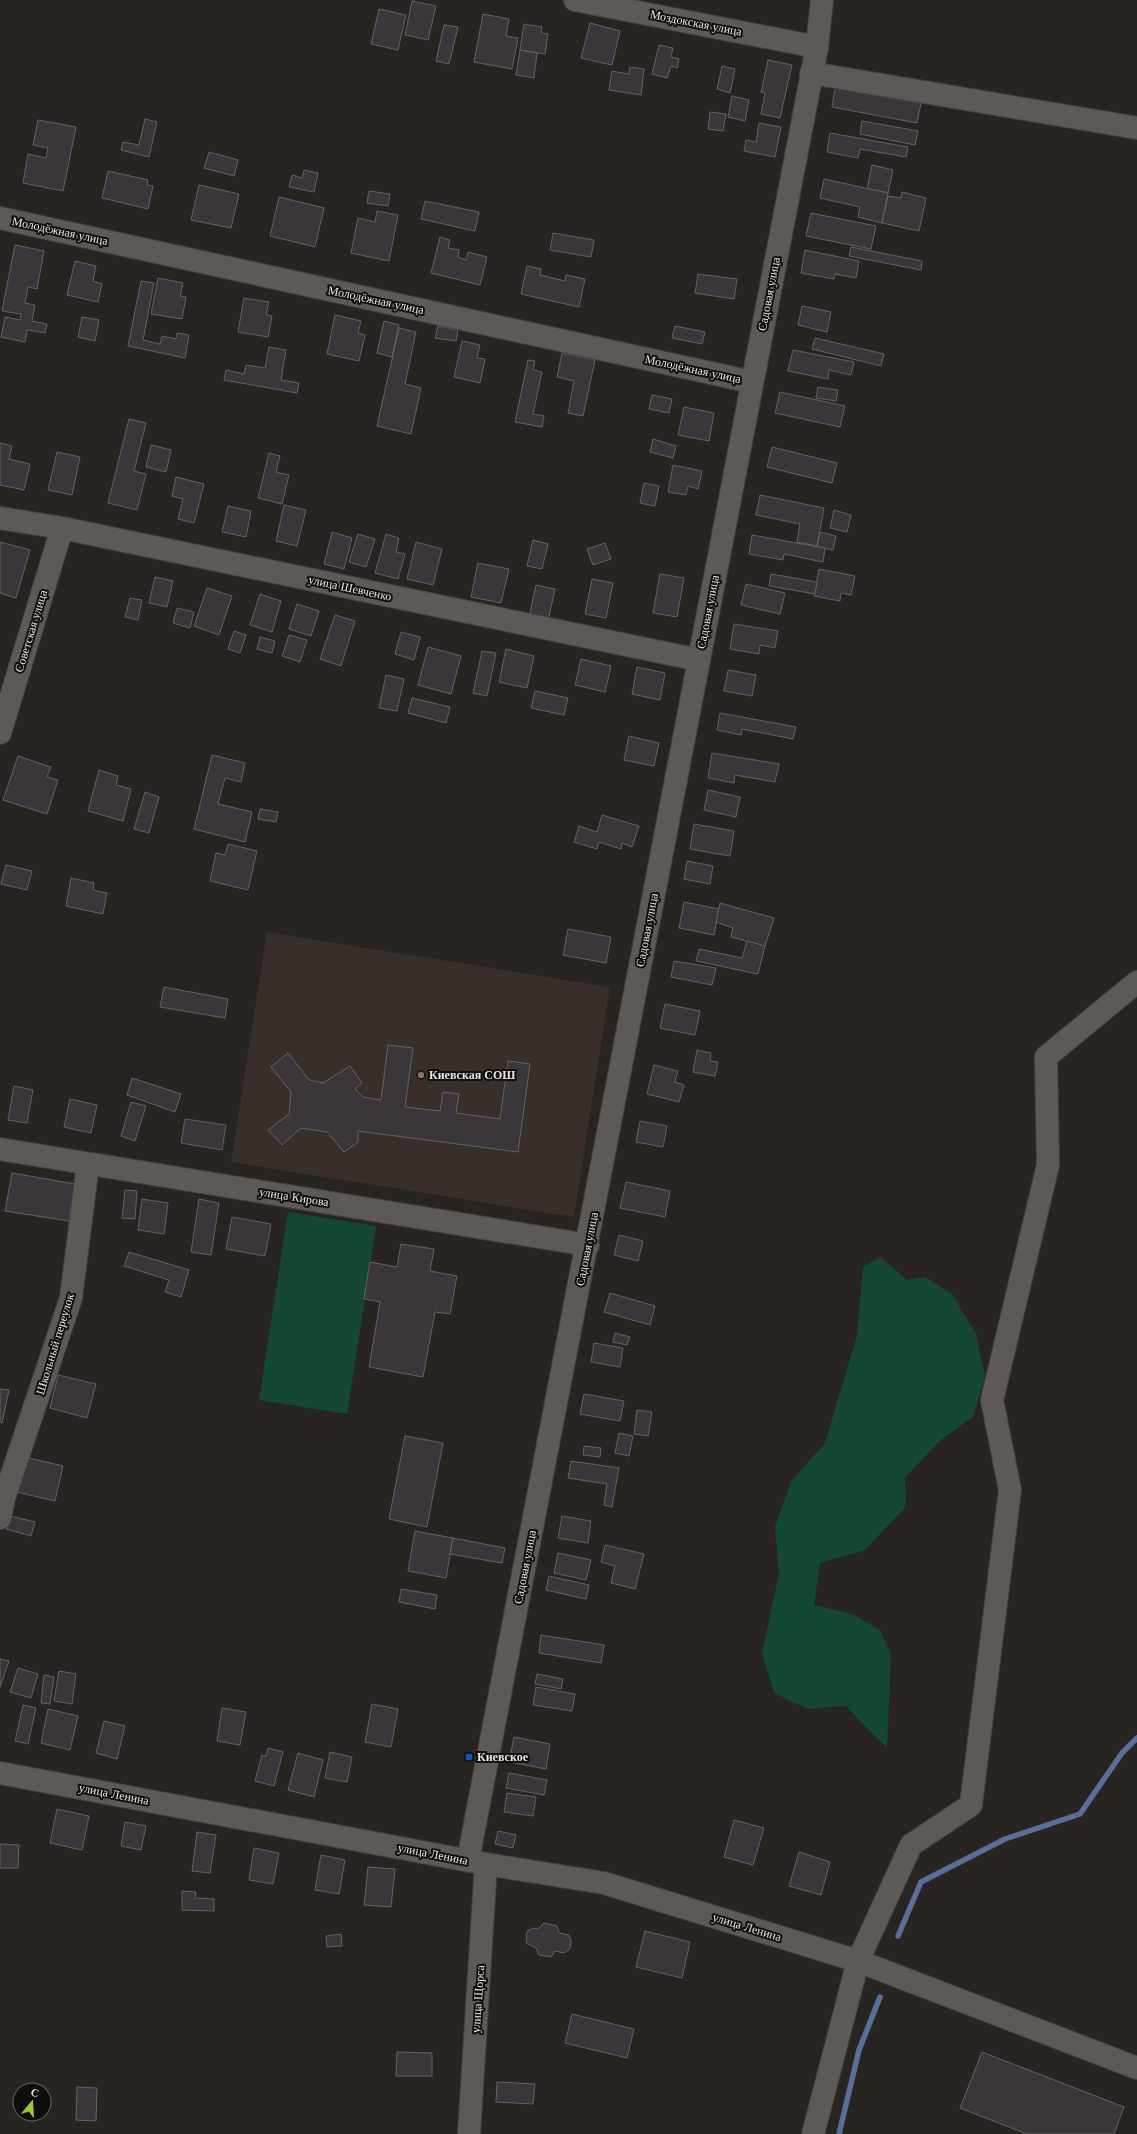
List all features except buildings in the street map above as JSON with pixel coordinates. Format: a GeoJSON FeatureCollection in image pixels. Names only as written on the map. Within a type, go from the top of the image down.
{"type":"FeatureCollection","features":[{"type":"Feature","properties":{"kind":"street","name":"Моздокская улица"},"geometry":{"type":"LineString","coordinates":[[575,0],[817,47]]}},
{"type":"Feature","properties":{"kind":"street","name":"Садовая улица"},"geometry":{"type":"LineString","coordinates":[[477,1862],[588,1245],[817,47],[822,0]]}},
{"type":"Feature","properties":{"kind":"street"},"geometry":{"type":"LineString","coordinates":[[812,73],[1137,128]]}},
{"type":"Feature","properties":{"kind":"street","name":"Молодёжная улица"},"geometry":{"type":"LineString","coordinates":[[0,218],[752,382]]}},
{"type":"Feature","properties":{"kind":"street","name":"улица Шевченко"},"geometry":{"type":"LineString","coordinates":[[0,518],[62,528],[699,660]]}},
{"type":"Feature","properties":{"kind":"street","name":"Советская улица"},"geometry":{"type":"LineString","coordinates":[[0,733],[62,528]]}},
{"type":"Feature","properties":{"kind":"street"},"geometry":{"type":"LineString","coordinates":[[812,2134],[858,1961],[911,1845],[971,1805],[1010,1490],[992,1400],[1048,1165],[1046,1057],[1137,982]]}},
{"type":"Feature","properties":{"kind":"street","name":"улица Кирова"},"geometry":{"type":"LineString","coordinates":[[0,1149],[588,1245]]}},
{"type":"Feature","properties":{"kind":"street","name":"Школьный переулок"},"geometry":{"type":"LineString","coordinates":[[0,1518],[4,1498],[71,1298],[88,1164]]}},
{"type":"Feature","properties":{"kind":"street","name":"улица Ленина"},"geometry":{"type":"LineString","coordinates":[[0,1773],[477,1862],[604,1883],[858,1961],[1137,2068]]}},
{"type":"Feature","properties":{"kind":"street","name":"улица Щорса"},"geometry":{"type":"LineString","coordinates":[[469,2134],[477,1862]]}},
{"type":"Feature","properties":{"kind":"shaded area","name":"Киевская СОШ"},"geometry":{"type":"Polygon","coordinates":[[[267,932],[610,987],[574,1217],[231,1162],[267,932]]]}},
{"type":"Feature","properties":{"kind":"green space"},"geometry":{"type":"Polygon","coordinates":[[[288,1212],[376,1226],[347,1414],[259,1400],[288,1212]]]}},
{"type":"Feature","properties":{"kind":"green space"},"geometry":{"type":"Polygon","coordinates":[[[880,1257],[907,1280],[925,1277],[952,1294],[976,1334],[985,1377],[973,1417],[938,1442],[905,1478],[906,1506],[865,1550],[820,1563],[814,1605],[852,1614],[880,1630],[891,1654],[887,1748],[846,1706],[808,1709],[774,1693],[762,1653],[779,1574],[775,1527],[791,1482],[825,1443],[857,1336],[863,1267],[880,1257]]]}},
{"type":"Feature","properties":{"kind":"waterway"},"geometry":{"type":"LineString","coordinates":[[898,1936],[921,1882],[1005,1839],[1080,1814],[1122,1753],[1137,1738]]}},
{"type":"Feature","properties":{"kind":"waterway"},"geometry":{"type":"LineString","coordinates":[[839,2134],[859,2050],[880,1997]]}},
{"type":"Feature","properties":{"kind":"place","name":"Киевская СОШ"},"geometry":{"type":"Point","coordinates":[421,1075]}},
{"type":"Feature","properties":{"kind":"place","name":"Киевское"},"geometry":{"type":"Point","coordinates":[469,1757]}}]}
